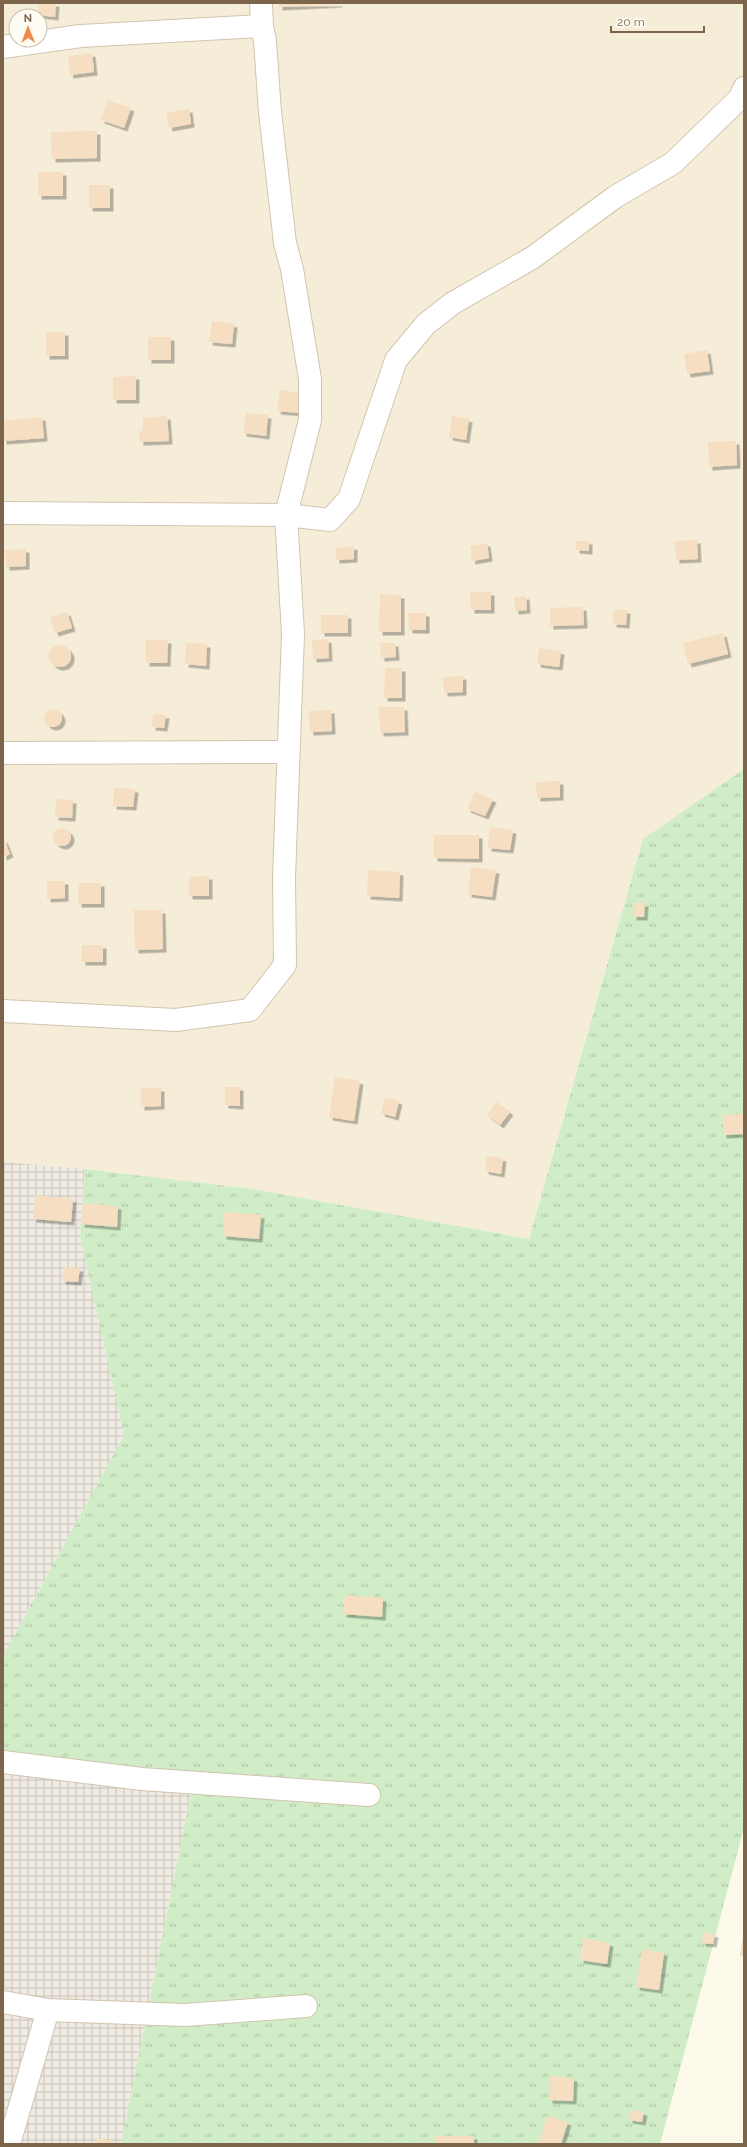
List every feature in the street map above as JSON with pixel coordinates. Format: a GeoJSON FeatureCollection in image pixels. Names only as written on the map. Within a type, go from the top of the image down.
{"type":"FeatureCollection","features":[{"type":"Feature","properties":{"kind":"street"},"geometry":{"type":"LineString","coordinates":[[3,1011],[176,1020],[250,1010],[285,965],[284,877],[294,634],[286,515],[310,420],[310,379],[292,269],[285,243],[265,41],[262,26],[261,3]]}},
{"type":"Feature","properties":{"kind":"street"},"geometry":{"type":"LineString","coordinates":[[3,47],[81,36],[262,26]]}},
{"type":"Feature","properties":{"kind":"street"},"geometry":{"type":"LineString","coordinates":[[3,514],[286,515],[330,520],[349,499],[396,360],[426,324],[453,303],[532,258],[615,198],[673,163],[740,98],[744,88]]}},
{"type":"Feature","properties":{"kind":"street"},"geometry":{"type":"LineString","coordinates":[[3,753],[288,752]]}},
{"type":"Feature","properties":{"kind":"street"},"geometry":{"type":"LineString","coordinates":[[3,1762],[142,1779],[369,1796]]}},
{"type":"Feature","properties":{"kind":"street"},"geometry":{"type":"LineString","coordinates":[[3,2002],[48,2010],[185,2015],[306,2006]]}},
{"type":"Feature","properties":{"kind":"street"},"geometry":{"type":"LineString","coordinates":[[9,2144],[48,2010]]}},
{"type":"Feature","properties":{"kind":"shaded area"},"geometry":{"type":"Polygon","coordinates":[[[3,3],[744,3],[744,769],[643,839],[529,1239],[252,1189],[85,1169],[3,1162],[3,3]]]}},
{"type":"Feature","properties":{"kind":"shaded area"},"geometry":{"type":"Polygon","coordinates":[[[3,1162],[85,1169],[80,1237],[124,1435],[3,1656],[3,1162]]]}},
{"type":"Feature","properties":{"kind":"shaded area"},"geometry":{"type":"Polygon","coordinates":[[[3,1753],[191,1792],[121,2144],[3,2144],[3,1753]]]}},
{"type":"Feature","properties":{"kind":"green space"},"geometry":{"type":"Polygon","coordinates":[[[744,769],[744,1828],[660,2144],[121,2144],[191,1792],[3,1753],[3,1656],[124,1435],[80,1237],[85,1169],[252,1189],[529,1239],[643,839],[744,769]]]}},
{"type":"Feature","properties":{"kind":"building"},"geometry":{"type":"Polygon","coordinates":[[[39,3],[56,3],[55,17],[48,16],[48,8],[39,8],[39,3]]]}},
{"type":"Feature","properties":{"kind":"building"},"geometry":{"type":"Polygon","coordinates":[[[279,3],[339,3],[339,4],[279,7],[279,3]]]}},
{"type":"Feature","properties":{"kind":"building"},"geometry":{"type":"Polygon","coordinates":[[[92,53],[94,72],[70,75],[68,56],[92,53]]]}},
{"type":"Feature","properties":{"kind":"building"},"geometry":{"type":"Polygon","coordinates":[[[108,100],[131,108],[124,128],[101,120],[108,100]]]}},
{"type":"Feature","properties":{"kind":"building"},"geometry":{"type":"Polygon","coordinates":[[[189,109],[191,124],[169,128],[166,113],[189,109]]]}},
{"type":"Feature","properties":{"kind":"building"},"geometry":{"type":"Polygon","coordinates":[[[97,131],[97,158],[52,159],[51,132],[97,131]]]}},
{"type":"Feature","properties":{"kind":"building"},"geometry":{"type":"Polygon","coordinates":[[[38,172],[63,172],[63,196],[38,196],[38,172]]]}},
{"type":"Feature","properties":{"kind":"building"},"geometry":{"type":"Polygon","coordinates":[[[89,185],[110,185],[110,208],[89,208],[89,185]]]}},
{"type":"Feature","properties":{"kind":"building"},"geometry":{"type":"Polygon","coordinates":[[[212,321],[234,324],[232,344],[209,342],[212,321]]]}},
{"type":"Feature","properties":{"kind":"building"},"geometry":{"type":"Polygon","coordinates":[[[46,332],[65,332],[65,356],[46,356],[46,332]]]}},
{"type":"Feature","properties":{"kind":"building"},"geometry":{"type":"Polygon","coordinates":[[[148,337],[171,337],[171,360],[148,360],[148,337]]]}},
{"type":"Feature","properties":{"kind":"building"},"geometry":{"type":"Polygon","coordinates":[[[707,350],[710,371],[687,374],[684,354],[707,350]]]}},
{"type":"Feature","properties":{"kind":"building"},"geometry":{"type":"Polygon","coordinates":[[[136,376],[136,400],[113,400],[113,377],[136,376]]]}},
{"type":"Feature","properties":{"kind":"building"},"geometry":{"type":"Polygon","coordinates":[[[280,390],[302,393],[299,413],[277,411],[280,390]]]}},
{"type":"Feature","properties":{"kind":"building"},"geometry":{"type":"Polygon","coordinates":[[[246,413],[268,415],[266,436],[243,433],[246,413]]]}},
{"type":"Feature","properties":{"kind":"building"},"geometry":{"type":"Polygon","coordinates":[[[167,416],[169,441],[140,442],[139,431],[143,431],[143,418],[167,416]]]}},
{"type":"Feature","properties":{"kind":"building"},"geometry":{"type":"Polygon","coordinates":[[[452,416],[469,419],[466,440],[449,437],[452,416]]]}},
{"type":"Feature","properties":{"kind":"building"},"geometry":{"type":"Polygon","coordinates":[[[42,417],[44,438],[3,441],[3,421],[42,417]]]}},
{"type":"Feature","properties":{"kind":"building"},"geometry":{"type":"Polygon","coordinates":[[[736,441],[737,465],[709,467],[708,442],[736,441]]]}},
{"type":"Feature","properties":{"kind":"building"},"geometry":{"type":"Polygon","coordinates":[[[697,540],[698,559],[676,560],[675,541],[697,540]]]}},
{"type":"Feature","properties":{"kind":"building"},"geometry":{"type":"Polygon","coordinates":[[[576,541],[589,541],[589,551],[576,550],[576,541]]]}},
{"type":"Feature","properties":{"kind":"building"},"geometry":{"type":"Polygon","coordinates":[[[487,543],[489,558],[472,561],[470,546],[487,543]]]}},
{"type":"Feature","properties":{"kind":"building"},"geometry":{"type":"Polygon","coordinates":[[[354,546],[354,559],[336,560],[336,548],[354,546]]]}},
{"type":"Feature","properties":{"kind":"building"},"geometry":{"type":"Polygon","coordinates":[[[26,549],[26,566],[6,567],[5,550],[26,549]]]}},
{"type":"Feature","properties":{"kind":"building"},"geometry":{"type":"Polygon","coordinates":[[[470,592],[491,592],[491,610],[471,610],[470,592]]]}},
{"type":"Feature","properties":{"kind":"building"},"geometry":{"type":"Polygon","coordinates":[[[380,594],[401,595],[401,632],[379,632],[380,594]]]}},
{"type":"Feature","properties":{"kind":"building"},"geometry":{"type":"Polygon","coordinates":[[[526,596],[527,610],[515,611],[514,597],[526,596]]]}},
{"type":"Feature","properties":{"kind":"building"},"geometry":{"type":"Polygon","coordinates":[[[583,607],[584,625],[550,626],[550,608],[583,607]]]}},
{"type":"Feature","properties":{"kind":"building"},"geometry":{"type":"Polygon","coordinates":[[[614,610],[627,610],[626,625],[613,624],[614,610]]]}},
{"type":"Feature","properties":{"kind":"building"},"geometry":{"type":"Polygon","coordinates":[[[67,612],[72,628],[55,633],[50,617],[67,612]]]}},
{"type":"Feature","properties":{"kind":"building"},"geometry":{"type":"Polygon","coordinates":[[[408,613],[426,613],[426,630],[409,630],[408,613]]]}},
{"type":"Feature","properties":{"kind":"building"},"geometry":{"type":"Polygon","coordinates":[[[321,615],[348,615],[348,633],[321,633],[321,615]]]}},
{"type":"Feature","properties":{"kind":"building"},"geometry":{"type":"Polygon","coordinates":[[[723,633],[728,654],[688,664],[683,643],[723,633]]]}},
{"type":"Feature","properties":{"kind":"building"},"geometry":{"type":"Polygon","coordinates":[[[328,639],[329,658],[313,659],[312,640],[328,639]]]}},
{"type":"Feature","properties":{"kind":"building"},"geometry":{"type":"Polygon","coordinates":[[[146,640],[168,640],[167,663],[146,663],[146,640]]]}},
{"type":"Feature","properties":{"kind":"building"},"geometry":{"type":"Polygon","coordinates":[[[186,643],[207,644],[206,666],[185,664],[186,643]]]}},
{"type":"Feature","properties":{"kind":"building"},"geometry":{"type":"Polygon","coordinates":[[[380,643],[395,643],[396,657],[381,658],[380,643]]]}},
{"type":"Feature","properties":{"kind":"building"},"geometry":{"type":"Polygon","coordinates":[[[56,645],[64,645],[71,652],[71,660],[64,667],[56,667],[49,660],[49,652],[56,645]]]}},
{"type":"Feature","properties":{"kind":"building"},"geometry":{"type":"Polygon","coordinates":[[[539,648],[561,651],[559,667],[537,664],[539,648]]]}},
{"type":"Feature","properties":{"kind":"building"},"geometry":{"type":"Polygon","coordinates":[[[385,668],[402,668],[402,698],[384,698],[385,668]]]}},
{"type":"Feature","properties":{"kind":"building"},"geometry":{"type":"Polygon","coordinates":[[[463,676],[463,692],[444,693],[443,677],[463,676]]]}},
{"type":"Feature","properties":{"kind":"building"},"geometry":{"type":"Polygon","coordinates":[[[379,707],[404,707],[405,732],[380,733],[379,707]]]}},
{"type":"Feature","properties":{"kind":"building"},"geometry":{"type":"Polygon","coordinates":[[[53,709],[59,712],[62,718],[59,724],[53,727],[47,724],[44,718],[47,712],[53,709]]]}},
{"type":"Feature","properties":{"kind":"building"},"geometry":{"type":"Polygon","coordinates":[[[331,710],[332,731],[310,732],[309,711],[331,710]]]}},
{"type":"Feature","properties":{"kind":"building"},"geometry":{"type":"Polygon","coordinates":[[[153,714],[166,715],[164,728],[152,727],[153,714]]]}},
{"type":"Feature","properties":{"kind":"building"},"geometry":{"type":"Polygon","coordinates":[[[560,781],[560,797],[537,798],[536,782],[560,781]]]}},
{"type":"Feature","properties":{"kind":"building"},"geometry":{"type":"Polygon","coordinates":[[[114,788],[135,789],[133,807],[113,806],[114,788]]]}},
{"type":"Feature","properties":{"kind":"building"},"geometry":{"type":"Polygon","coordinates":[[[475,792],[493,799],[485,816],[467,809],[475,792]]]}},
{"type":"Feature","properties":{"kind":"building"},"geometry":{"type":"Polygon","coordinates":[[[56,799],[73,800],[72,818],[55,817],[56,799]]]}},
{"type":"Feature","properties":{"kind":"building"},"geometry":{"type":"Polygon","coordinates":[[[490,827],[513,830],[510,850],[488,848],[490,827]]]}},
{"type":"Feature","properties":{"kind":"building"},"geometry":{"type":"Polygon","coordinates":[[[58,828],[66,828],[71,833],[69,844],[66,846],[58,846],[53,841],[53,833],[58,828]]]}},
{"type":"Feature","properties":{"kind":"building"},"geometry":{"type":"Polygon","coordinates":[[[434,835],[479,835],[479,859],[434,858],[434,835]]]}},
{"type":"Feature","properties":{"kind":"building"},"geometry":{"type":"Polygon","coordinates":[[[4,839],[10,854],[3,857],[3,840],[4,839]]]}},
{"type":"Feature","properties":{"kind":"building"},"geometry":{"type":"Polygon","coordinates":[[[471,867],[496,870],[492,897],[468,894],[471,867]]]}},
{"type":"Feature","properties":{"kind":"building"},"geometry":{"type":"Polygon","coordinates":[[[368,870],[400,872],[399,898],[367,896],[368,870]]]}},
{"type":"Feature","properties":{"kind":"building"},"geometry":{"type":"Polygon","coordinates":[[[209,876],[209,896],[189,896],[189,877],[209,876]]]}},
{"type":"Feature","properties":{"kind":"building"},"geometry":{"type":"Polygon","coordinates":[[[47,881],[65,881],[65,898],[47,899],[47,881]]]}},
{"type":"Feature","properties":{"kind":"building"},"geometry":{"type":"Polygon","coordinates":[[[79,883],[101,883],[101,904],[78,904],[79,883]]]}},
{"type":"Feature","properties":{"kind":"building"},"geometry":{"type":"Polygon","coordinates":[[[634,903],[645,903],[644,917],[633,917],[634,903]]]}},
{"type":"Feature","properties":{"kind":"building"},"geometry":{"type":"Polygon","coordinates":[[[134,910],[162,910],[163,949],[135,950],[134,910]]]}},
{"type":"Feature","properties":{"kind":"building"},"geometry":{"type":"Polygon","coordinates":[[[82,945],[103,945],[103,962],[82,962],[82,945]]]}},
{"type":"Feature","properties":{"kind":"building"},"geometry":{"type":"Polygon","coordinates":[[[335,1077],[360,1081],[354,1121],[329,1117],[335,1077]]]}},
{"type":"Feature","properties":{"kind":"building"},"geometry":{"type":"Polygon","coordinates":[[[225,1087],[240,1087],[240,1106],[225,1105],[225,1087]]]}},
{"type":"Feature","properties":{"kind":"building"},"geometry":{"type":"Polygon","coordinates":[[[141,1088],[161,1088],[161,1106],[141,1107],[141,1088]]]}},
{"type":"Feature","properties":{"kind":"building"},"geometry":{"type":"Polygon","coordinates":[[[385,1097],[399,1101],[395,1117],[381,1113],[385,1097]]]}},
{"type":"Feature","properties":{"kind":"building"},"geometry":{"type":"Polygon","coordinates":[[[497,1102],[510,1112],[500,1125],[487,1115],[497,1102]]]}},
{"type":"Feature","properties":{"kind":"building"},"geometry":{"type":"Polygon","coordinates":[[[744,1114],[744,1134],[723,1135],[723,1115],[744,1114]]]}},
{"type":"Feature","properties":{"kind":"building"},"geometry":{"type":"Polygon","coordinates":[[[487,1156],[503,1158],[501,1174],[485,1171],[487,1156]]]}},
{"type":"Feature","properties":{"kind":"building"},"geometry":{"type":"Polygon","coordinates":[[[35,1195],[73,1199],[71,1222],[33,1219],[35,1195]]]}},
{"type":"Feature","properties":{"kind":"building"},"geometry":{"type":"Polygon","coordinates":[[[83,1203],[118,1206],[117,1227],[81,1224],[83,1203]]]}},
{"type":"Feature","properties":{"kind":"building"},"geometry":{"type":"Polygon","coordinates":[[[224,1212],[261,1215],[259,1239],[223,1236],[224,1212]]]}},
{"type":"Feature","properties":{"kind":"building"},"geometry":{"type":"Polygon","coordinates":[[[64,1267],[80,1268],[78,1282],[62,1281],[64,1267]]]}},
{"type":"Feature","properties":{"kind":"building"},"geometry":{"type":"Polygon","coordinates":[[[345,1595],[383,1598],[382,1617],[343,1614],[345,1595]]]}},
{"type":"Feature","properties":{"kind":"building"},"geometry":{"type":"Polygon","coordinates":[[[703,1932],[715,1934],[713,1944],[702,1943],[703,1932]]]}},
{"type":"Feature","properties":{"kind":"building"},"geometry":{"type":"Polygon","coordinates":[[[744,1936],[744,1957],[740,1956],[744,1936]]]}},
{"type":"Feature","properties":{"kind":"building"},"geometry":{"type":"Polygon","coordinates":[[[583,1938],[610,1943],[607,1964],[580,1960],[583,1938]]]}},
{"type":"Feature","properties":{"kind":"building"},"geometry":{"type":"Polygon","coordinates":[[[642,1949],[664,1953],[659,1990],[636,1987],[642,1949]]]}},
{"type":"Feature","properties":{"kind":"building"},"geometry":{"type":"Polygon","coordinates":[[[550,2076],[574,2078],[573,2101],[549,2100],[550,2076]]]}},
{"type":"Feature","properties":{"kind":"building"},"geometry":{"type":"Polygon","coordinates":[[[631,2110],[644,2112],[642,2122],[629,2120],[631,2110]]]}},
{"type":"Feature","properties":{"kind":"building"},"geometry":{"type":"Polygon","coordinates":[[[547,2116],[568,2122],[561,2144],[538,2144],[547,2116]]]}},
{"type":"Feature","properties":{"kind":"building"},"geometry":{"type":"Polygon","coordinates":[[[435,2136],[474,2136],[474,2144],[435,2144],[435,2136]]]}},
{"type":"Feature","properties":{"kind":"building"},"geometry":{"type":"Polygon","coordinates":[[[95,2138],[112,2140],[111,2144],[95,2144],[95,2138]]]}}]}
